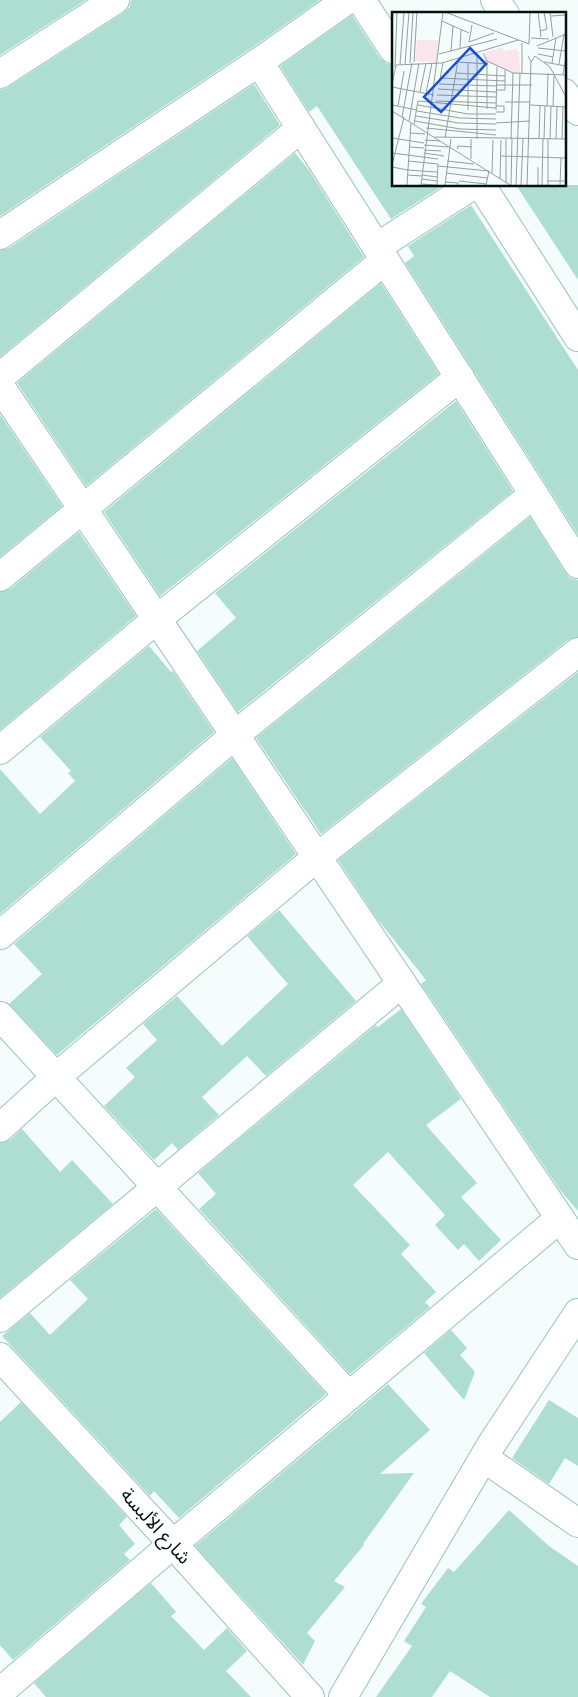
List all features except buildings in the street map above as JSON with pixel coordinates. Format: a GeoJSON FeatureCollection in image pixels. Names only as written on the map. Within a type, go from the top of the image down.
{"type":"FeatureCollection","features":[{"type":"Feature","properties":{"kind":"street"},"geometry":{"type":"LineString","coordinates":[[0,74],[115,0]]}},
{"type":"Feature","properties":{"kind":"street"},"geometry":{"type":"LineString","coordinates":[[0,235],[259,62],[347,0]]}},
{"type":"Feature","properties":{"kind":"street"},"geometry":{"type":"LineString","coordinates":[[361,0],[392,47]]}},
{"type":"Feature","properties":{"kind":"street"},"geometry":{"type":"LineString","coordinates":[[495,0],[504,12]]}},
{"type":"Feature","properties":{"kind":"street"},"geometry":{"type":"LineString","coordinates":[[259,62],[578,564]]}},
{"type":"Feature","properties":{"kind":"street"},"geometry":{"type":"LineString","coordinates":[[566,96],[578,111]]}},
{"type":"Feature","properties":{"kind":"street"},"geometry":{"type":"LineString","coordinates":[[566,126],[578,118]]}},
{"type":"Feature","properties":{"kind":"street"},"geometry":{"type":"LineString","coordinates":[[0,377],[301,128]]}},
{"type":"Feature","properties":{"kind":"street"},"geometry":{"type":"LineString","coordinates":[[0,577],[381,253],[473,186]]}},
{"type":"Feature","properties":{"kind":"street"},"geometry":{"type":"LineString","coordinates":[[482,186],[578,337]]}},
{"type":"Feature","properties":{"kind":"street"},"geometry":{"type":"LineString","coordinates":[[0,750],[157,619],[460,378]]}},
{"type":"Feature","properties":{"kind":"street"},"geometry":{"type":"LineString","coordinates":[[0,386],[578,1245]]}},
{"type":"Feature","properties":{"kind":"street"},"geometry":{"type":"LineString","coordinates":[[0,935],[235,735],[534,494]]}},
{"type":"Feature","properties":{"kind":"street"},"geometry":{"type":"LineString","coordinates":[[0,1128],[56,1077],[317,857],[578,652]]}},
{"type":"Feature","properties":{"kind":"street"},"geometry":{"type":"LineString","coordinates":[[0,1318],[402,983]]}},
{"type":"Feature","properties":{"kind":"street"},"geometry":{"type":"LineString","coordinates":[[0,1016],[349,1396]]}},
{"type":"Feature","properties":{"kind":"street"},"geometry":{"type":"LineString","coordinates":[[0,1692],[560,1218]]}},
{"type":"Feature","properties":{"kind":"street"},"geometry":{"type":"LineString","coordinates":[[343,1697],[484,1458],[578,1313]]}},
{"type":"Feature","properties":{"kind":"street","name":"شارع الألبسة"},"geometry":{"type":"LineString","coordinates":[[0,1357],[173,1544],[310,1697]]}},
{"type":"Feature","properties":{"kind":"street"},"geometry":{"type":"LineString","coordinates":[[484,1458],[578,1523]]}}]}
